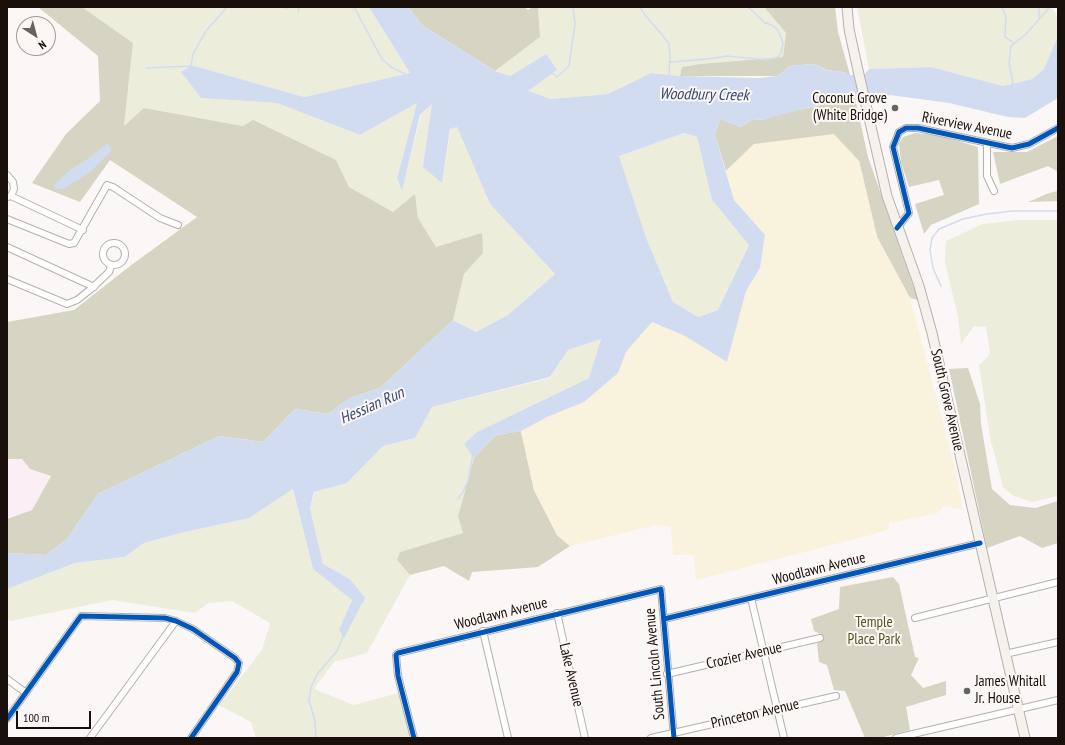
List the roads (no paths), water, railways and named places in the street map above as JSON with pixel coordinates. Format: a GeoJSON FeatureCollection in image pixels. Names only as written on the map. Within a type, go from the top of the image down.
{"type":"FeatureCollection","features":[{"type":"Feature","properties":{"kind":"main road","name":"South Grove Avenue"},"geometry":{"type":"LineString","coordinates":[[847,7],[849,29],[866,110],[887,196],[897,228],[919,286],[932,332],[1024,738]]}},
{"type":"Feature","properties":{"kind":"street","name":"Riverview Avenue"},"geometry":{"type":"LineString","coordinates":[[897,228],[909,213],[893,147],[899,132],[906,128],[918,128],[987,144],[1012,148],[1029,144],[1058,128]]}},
{"type":"Feature","properties":{"kind":"street"},"geometry":{"type":"LineString","coordinates":[[987,144],[987,176],[994,191]]}},
{"type":"Feature","properties":{"kind":"street"},"geometry":{"type":"LineString","coordinates":[[7,176],[13,182],[14,189],[9,196],[83,230]]}},
{"type":"Feature","properties":{"kind":"street"},"geometry":{"type":"LineString","coordinates":[[7,218],[69,244],[74,244],[83,230],[106,185],[113,187],[160,218],[178,225]]}},
{"type":"Feature","properties":{"kind":"street"},"geometry":{"type":"LineString","coordinates":[[7,247],[94,287]]}},
{"type":"Feature","properties":{"kind":"street"},"geometry":{"type":"LineString","coordinates":[[7,279],[67,304],[77,300],[94,287],[109,272],[112,266]]}},
{"type":"Feature","properties":{"kind":"street","name":"Woodlawn Avenue"},"geometry":{"type":"LineString","coordinates":[[664,618],[980,543]]}},
{"type":"Feature","properties":{"kind":"street"},"geometry":{"type":"LineString","coordinates":[[915,618],[1058,582]]}},
{"type":"Feature","properties":{"kind":"street","name":"Woodlawn Avenue"},"geometry":{"type":"LineString","coordinates":[[414,738],[398,676],[396,655],[403,651],[483,631],[661,589]]}},
{"type":"Feature","properties":{"kind":"street","name":"South Lincoln Avenue"},"geometry":{"type":"LineString","coordinates":[[661,589],[673,735]]}},
{"type":"Feature","properties":{"kind":"street"},"geometry":{"type":"LineString","coordinates":[[751,598],[762,652],[778,709],[784,738]]}},
{"type":"Feature","properties":{"kind":"street","name":"Lake Avenue"},"geometry":{"type":"LineString","coordinates":[[557,613],[585,738]]}},
{"type":"Feature","properties":{"kind":"street"},"geometry":{"type":"LineString","coordinates":[[7,719],[81,616],[156,617],[176,621],[193,629],[235,658],[239,663],[237,672],[191,738]]}},
{"type":"Feature","properties":{"kind":"street"},"geometry":{"type":"LineString","coordinates":[[90,738],[176,621]]}},
{"type":"Feature","properties":{"kind":"street"},"geometry":{"type":"LineString","coordinates":[[483,631],[508,738]]}},
{"type":"Feature","properties":{"kind":"street","name":"Crozier Avenue"},"geometry":{"type":"LineString","coordinates":[[667,674],[820,638]]}},
{"type":"Feature","properties":{"kind":"street"},"geometry":{"type":"LineString","coordinates":[[1005,654],[1058,642]]}},
{"type":"Feature","properties":{"kind":"street"},"geometry":{"type":"LineString","coordinates":[[7,679],[26,693]]}},
{"type":"Feature","properties":{"kind":"street","name":"Princeton Avenue"},"geometry":{"type":"LineString","coordinates":[[651,738],[673,735],[836,696]]}},
{"type":"Feature","properties":{"kind":"street"},"geometry":{"type":"LineString","coordinates":[[896,738],[1018,711],[1058,700]]}},
{"type":"Feature","properties":{"kind":"water"},"geometry":{"type":"Polygon","coordinates":[[[369,7],[408,7],[423,26],[495,71],[510,76],[546,54],[557,70],[528,91],[551,99],[608,94],[651,73],[680,76],[759,78],[778,76],[790,66],[814,64],[826,70],[843,72],[850,75],[865,74],[869,69],[931,67],[1003,86],[1032,79],[1044,69],[1058,36],[1058,98],[1025,118],[1008,117],[949,103],[890,95],[879,98],[855,98],[831,104],[818,105],[761,120],[753,119],[741,127],[720,119],[715,135],[734,200],[765,235],[760,268],[746,291],[727,362],[685,336],[652,322],[626,352],[618,373],[584,402],[547,417],[521,431],[496,435],[474,458],[464,444],[477,432],[589,378],[601,339],[568,350],[550,377],[432,407],[415,438],[383,446],[347,483],[314,492],[310,508],[323,564],[350,579],[365,598],[344,638],[339,630],[352,600],[313,569],[293,489],[249,518],[144,543],[125,557],[75,563],[7,589],[7,553],[46,555],[67,539],[98,494],[219,436],[263,442],[295,409],[328,414],[350,398],[380,388],[453,320],[476,332],[508,315],[555,274],[490,204],[457,127],[450,129],[442,183],[423,167],[432,104],[420,115],[402,191],[397,178],[417,103],[360,135],[277,103],[201,98],[181,72],[191,65],[304,97],[410,73],[369,7]],[[684,133],[619,156],[647,240],[673,302],[698,317],[718,310],[749,245],[712,200],[697,137],[684,133]]]}},
{"type":"Feature","properties":{"kind":"water"},"geometry":{"type":"Polygon","coordinates":[[[107,144],[112,148],[111,151],[89,173],[63,189],[55,189],[54,185],[70,170],[107,144]]]}},
{"type":"Feature","properties":{"kind":"waterway"},"geometry":{"type":"LineString","coordinates":[[191,66],[193,54],[206,31],[227,7]]}},
{"type":"Feature","properties":{"kind":"waterway"},"geometry":{"type":"LineString","coordinates":[[284,7],[289,7]]}},
{"type":"Feature","properties":{"kind":"waterway"},"geometry":{"type":"LineString","coordinates":[[298,12],[299,7]]}},
{"type":"Feature","properties":{"kind":"waterway"},"geometry":{"type":"LineString","coordinates":[[354,7],[382,59],[391,67],[407,75]]}},
{"type":"Feature","properties":{"kind":"waterway"},"geometry":{"type":"LineString","coordinates":[[551,72],[557,77],[569,66],[575,24],[573,7]]}},
{"type":"Feature","properties":{"kind":"waterway"},"geometry":{"type":"LineString","coordinates":[[640,7],[669,44],[669,77]]}},
{"type":"Feature","properties":{"kind":"waterway"},"geometry":{"type":"LineString","coordinates":[[670,62],[727,56],[768,60],[778,57],[781,53],[783,43],[778,30],[772,25],[765,23],[748,7]]}},
{"type":"Feature","properties":{"kind":"waterway"},"geometry":{"type":"LineString","coordinates":[[1002,7],[1006,17],[1005,37],[1014,43]]}},
{"type":"Feature","properties":{"kind":"waterway"},"geometry":{"type":"LineString","coordinates":[[1039,7],[1039,19]]}},
{"type":"Feature","properties":{"kind":"waterway"},"geometry":{"type":"LineString","coordinates":[[1013,84],[1009,62],[1011,46],[1025,35],[1050,7]]}},
{"type":"Feature","properties":{"kind":"waterway"},"geometry":{"type":"LineString","coordinates":[[146,68],[191,66]]}},
{"type":"Feature","properties":{"kind":"waterway"},"geometry":{"type":"LineString","coordinates":[[941,286],[933,268],[930,250],[932,238],[939,229],[963,219],[987,214],[1012,211],[1058,211]]}},
{"type":"Feature","properties":{"kind":"waterway"},"geometry":{"type":"LineString","coordinates":[[458,499],[468,481],[473,454]]}},
{"type":"Feature","properties":{"kind":"waterway"},"geometry":{"type":"LineString","coordinates":[[316,738],[315,721],[309,700],[311,687],[318,673],[337,651],[343,636]]}},
{"type":"Feature","properties":{"kind":"place","name":"Coconut Grove (White Bridge)"},"geometry":{"type":"Point","coordinates":[895,108]}},
{"type":"Feature","properties":{"kind":"place","name":"James Whitall Jr. House"},"geometry":{"type":"Point","coordinates":[967,691]}},
{"type":"Feature","properties":{"kind":"water label","name":"Woodbury Creek"},"geometry":{"type":"Point","coordinates":[704,95]}},
{"type":"Feature","properties":{"kind":"water label","name":"Hessian Run"},"geometry":{"type":"Point","coordinates":[372,406]}},
{"type":"Feature","properties":{"kind":"park label","name":"Temple Place Park"},"geometry":{"type":"Point","coordinates":[874,632]}}]}
